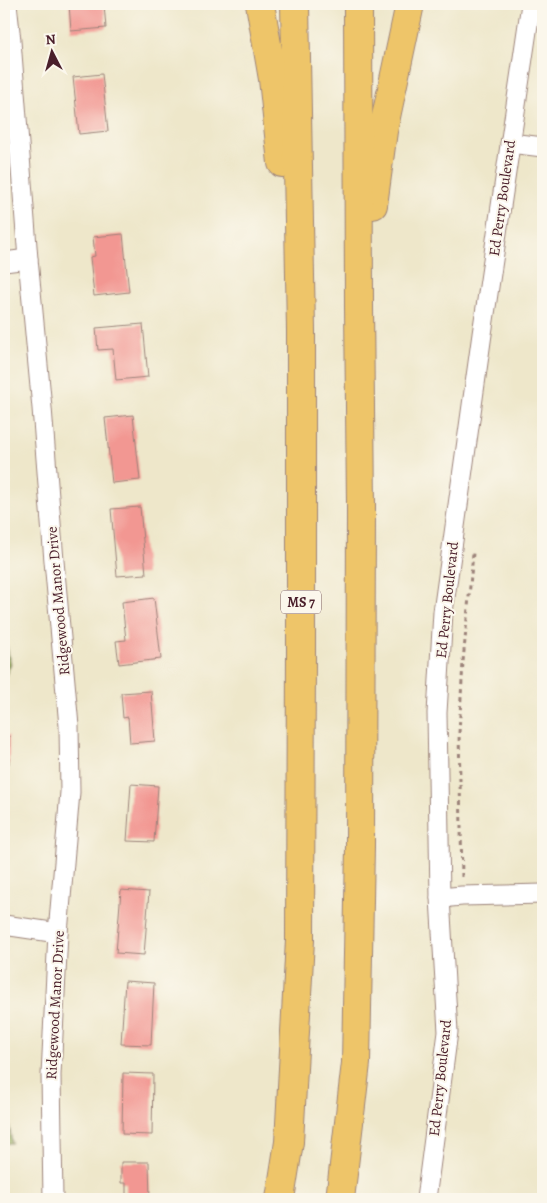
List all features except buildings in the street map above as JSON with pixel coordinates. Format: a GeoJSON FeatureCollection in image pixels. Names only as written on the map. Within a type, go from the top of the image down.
{"type":"FeatureCollection","features":[{"type":"Feature","properties":{"kind":"highway"},"geometry":{"type":"LineString","coordinates":[[260,4],[273,79],[301,330]]}},
{"type":"Feature","properties":{"kind":"highway","name":"MS 7"},"geometry":{"type":"LineString","coordinates":[[280,1199],[289,1142],[300,940],[301,330],[295,4]]}},
{"type":"Feature","properties":{"kind":"highway"},"geometry":{"type":"LineString","coordinates":[[340,1199],[356,1053],[360,846],[361,507],[358,306],[358,4]]}},
{"type":"Feature","properties":{"kind":"highway"},"geometry":{"type":"LineString","coordinates":[[358,306],[383,131],[410,4]]}},
{"type":"Feature","properties":{"kind":"street","name":"Ridgewood Manor Drive"},"geometry":{"type":"LineString","coordinates":[[8,4],[8,41],[69,726],[70,792],[58,933],[51,1075],[53,1199]]}},
{"type":"Feature","properties":{"kind":"street","name":"Ed Perry Boulevard"},"geometry":{"type":"LineString","coordinates":[[426,1199],[448,1032],[440,898],[437,713],[443,612],[530,4]]}},
{"type":"Feature","properties":{"kind":"street"},"geometry":{"type":"LineString","coordinates":[[510,143],[543,147]]}},
{"type":"Feature","properties":{"kind":"street"},"geometry":{"type":"LineString","coordinates":[[4,262],[28,259]]}},
{"type":"Feature","properties":{"kind":"street"},"geometry":{"type":"LineString","coordinates":[[440,898],[543,894]]}},
{"type":"Feature","properties":{"kind":"street"},"geometry":{"type":"LineString","coordinates":[[4,925],[58,933]]}},
{"type":"Feature","properties":{"kind":"path"},"geometry":{"type":"LineString","coordinates":[[462,896],[463,866],[459,733],[463,662],[474,544]]}},
{"type":"Feature","properties":{"kind":"green space"},"geometry":{"type":"Polygon","coordinates":[[[4,634],[11,664],[4,680],[4,634]]]}},
{"type":"Feature","properties":{"kind":"green space"},"geometry":{"type":"Polygon","coordinates":[[[4,1088],[12,1143],[4,1144],[4,1088]]]}}]}
